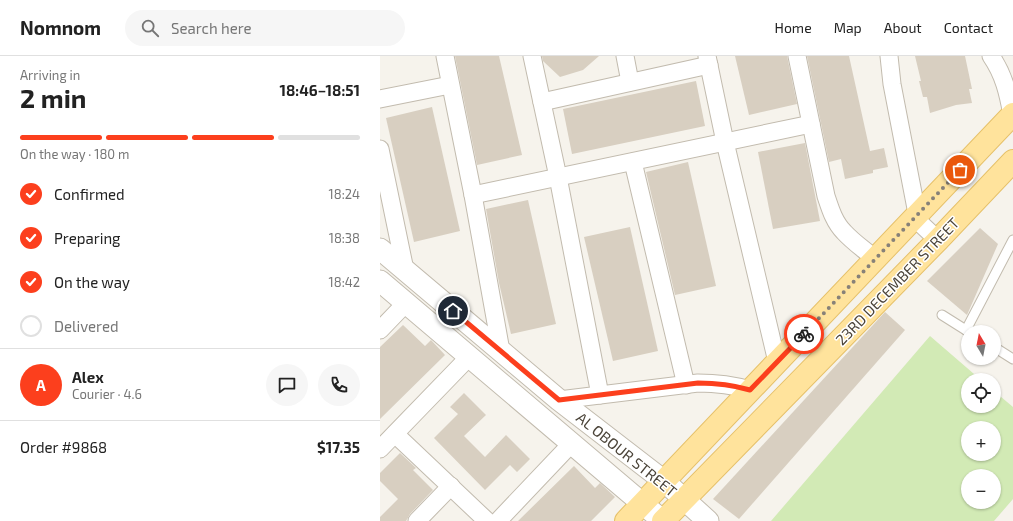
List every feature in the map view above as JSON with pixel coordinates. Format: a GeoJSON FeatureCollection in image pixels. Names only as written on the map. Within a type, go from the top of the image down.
{"type":"FeatureCollection","features":[{"type":"Feature","properties":{"kind":"main road","name":"23RD DECEMBER STREET"},"geometry":{"type":"LineString","coordinates":[[626,521],[1013,115]]}},
{"type":"Feature","properties":{"kind":"main road","name":"23RD DECEMBER STREET"},"geometry":{"type":"LineString","coordinates":[[663,521],[938,240],[1013,161]]}},
{"type":"Feature","properties":{"kind":"street"},"geometry":{"type":"LineString","coordinates":[[445,56],[473,195],[501,351]]}},
{"type":"Feature","properties":{"kind":"street"},"geometry":{"type":"LineString","coordinates":[[532,56],[558,178],[600,395]]}},
{"type":"Feature","properties":{"kind":"street"},"geometry":{"type":"LineString","coordinates":[[625,56],[630,82]]}},
{"type":"Feature","properties":{"kind":"street"},"geometry":{"type":"LineString","coordinates":[[797,56],[826,196],[831,210],[843,232],[875,259]]}},
{"type":"Feature","properties":{"kind":"street"},"geometry":{"type":"LineString","coordinates":[[889,56],[892,84],[918,219],[921,224],[938,240]]}},
{"type":"Feature","properties":{"kind":"street"},"geometry":{"type":"LineString","coordinates":[[991,56],[1003,76],[1013,115]]}},
{"type":"Feature","properties":{"kind":"street"},"geometry":{"type":"LineString","coordinates":[[542,102],[630,82],[708,60],[725,142],[777,362]]}},
{"type":"Feature","properties":{"kind":"street"},"geometry":{"type":"LineString","coordinates":[[380,99],[450,85]]}},
{"type":"Feature","properties":{"kind":"street"},"geometry":{"type":"LineString","coordinates":[[473,195],[811,124]]}},
{"type":"Feature","properties":{"kind":"street"},"geometry":{"type":"LineString","coordinates":[[380,149],[405,270]]}},
{"type":"Feature","properties":{"kind":"street"},"geometry":{"type":"LineString","coordinates":[[633,162],[686,385]]}},
{"type":"Feature","properties":{"kind":"street","name":"AL OBOUR STREET"},"geometry":{"type":"LineString","coordinates":[[380,250],[559,400],[664,481],[708,521]]}},
{"type":"Feature","properties":{"kind":"street","name":"AL OBOUR STREET"},"geometry":{"type":"LineString","coordinates":[[380,281],[663,521]]}},
{"type":"Feature","properties":{"kind":"street"},"geometry":{"type":"LineString","coordinates":[[380,330],[406,303]]}},
{"type":"Feature","properties":{"kind":"street"},"geometry":{"type":"LineString","coordinates":[[381,446],[395,434],[470,356]]}},
{"type":"Feature","properties":{"kind":"street"},"geometry":{"type":"LineString","coordinates":[[559,400],[698,383],[738,386],[750,390]]}},
{"type":"Feature","properties":{"kind":"street"},"geometry":{"type":"LineString","coordinates":[[395,434],[487,521]]}},
{"type":"Feature","properties":{"kind":"street"},"geometry":{"type":"LineString","coordinates":[[498,521],[572,443]]}},
{"type":"Feature","properties":{"kind":"street"},"geometry":{"type":"LineString","coordinates":[[417,521],[451,486]]}},
{"type":"Feature","properties":{"kind":"lane"},"geometry":{"type":"LineString","coordinates":[[971,325],[1013,240]]}},
{"type":"Feature","properties":{"kind":"lane"},"geometry":{"type":"LineString","coordinates":[[942,315],[961,327]]}},
{"type":"Feature","properties":{"kind":"lane"},"geometry":{"type":"LineString","coordinates":[[1001,351],[1013,359]]}},
{"type":"Feature","properties":{"kind":"green space"},"geometry":{"type":"Polygon","coordinates":[[[930,336],[961,363],[961,365],[964,365],[973,373],[961,373],[961,413],[1001,413],[1001,397],[1013,407],[1013,499],[994,521],[771,521],[930,336]]]}},
{"type":"Feature","properties":{"kind":"building"},"geometry":{"type":"Polygon","coordinates":[[[455,56],[499,56],[522,155],[477,165],[455,56]]]}},
{"type":"Feature","properties":{"kind":"building"},"geometry":{"type":"Polygon","coordinates":[[[542,56],[599,56],[583,70],[560,77],[543,61],[542,56]]]}},
{"type":"Feature","properties":{"kind":"building"},"geometry":{"type":"Polygon","coordinates":[[[735,56],[787,56],[797,104],[749,115],[735,56]]]}},
{"type":"Feature","properties":{"kind":"building"},"geometry":{"type":"Polygon","coordinates":[[[807,56],[849,56],[870,151],[884,148],[888,167],[873,170],[873,173],[845,179],[841,159],[829,162],[807,56]]]}},
{"type":"Feature","properties":{"kind":"building"},"geometry":{"type":"Polygon","coordinates":[[[915,56],[965,56],[972,89],[969,89],[972,103],[956,105],[930,113],[927,97],[923,97],[915,56]]]}},
{"type":"Feature","properties":{"kind":"building"},"geometry":{"type":"Polygon","coordinates":[[[696,81],[705,126],[572,154],[563,109],[696,81]]]}},
{"type":"Feature","properties":{"kind":"building"},"geometry":{"type":"Polygon","coordinates":[[[432,107],[460,231],[414,242],[386,118],[432,107]]]}},
{"type":"Feature","properties":{"kind":"building"},"geometry":{"type":"Polygon","coordinates":[[[805,143],[820,221],[773,229],[758,152],[805,143]]]}},
{"type":"Feature","properties":{"kind":"building"},"geometry":{"type":"Polygon","coordinates":[[[688,162],[716,286],[675,295],[646,172],[688,162]]]}},
{"type":"Feature","properties":{"kind":"building"},"geometry":{"type":"Polygon","coordinates":[[[528,200],[556,324],[511,334],[499,283],[486,209],[528,200]]]}},
{"type":"Feature","properties":{"kind":"building"},"geometry":{"type":"Polygon","coordinates":[[[630,227],[658,351],[613,361],[584,237],[630,227]]]}},
{"type":"Feature","properties":{"kind":"building"},"geometry":{"type":"Polygon","coordinates":[[[980,228],[998,244],[967,315],[927,281],[980,228]]]}},
{"type":"Feature","properties":{"kind":"building"},"geometry":{"type":"Polygon","coordinates":[[[885,312],[905,330],[739,519],[713,499],[885,312]]]}},
{"type":"Feature","properties":{"kind":"building"},"geometry":{"type":"Polygon","coordinates":[[[403,325],[425,346],[431,340],[445,355],[380,419],[380,347],[403,325]]]}},
{"type":"Feature","properties":{"kind":"building"},"geometry":{"type":"Polygon","coordinates":[[[464,393],[486,415],[464,436],[485,457],[506,435],[530,459],[517,472],[510,465],[485,490],[434,438],[458,414],[450,407],[464,393]]]}},
{"type":"Feature","properties":{"kind":"building"},"geometry":{"type":"Polygon","coordinates":[[[400,453],[416,468],[413,470],[433,490],[410,514],[406,521],[380,521],[380,517],[398,499],[380,481],[380,473],[400,453]]]}},
{"type":"Feature","properties":{"kind":"building"},"geometry":{"type":"Polygon","coordinates":[[[574,466],[595,488],[600,483],[615,497],[591,521],[518,521],[574,466]]]}},
{"type":"Feature","properties":{"kind":"way so far"},"geometry":{"type":"LineString","coordinates":[[804,334],[960,170]]}},
{"type":"Feature","properties":{"kind":"route"},"geometry":{"type":"LineString","coordinates":[[453,311],[559,400],[698,383],[724,384],[750,390],[804,334]]}}]}
